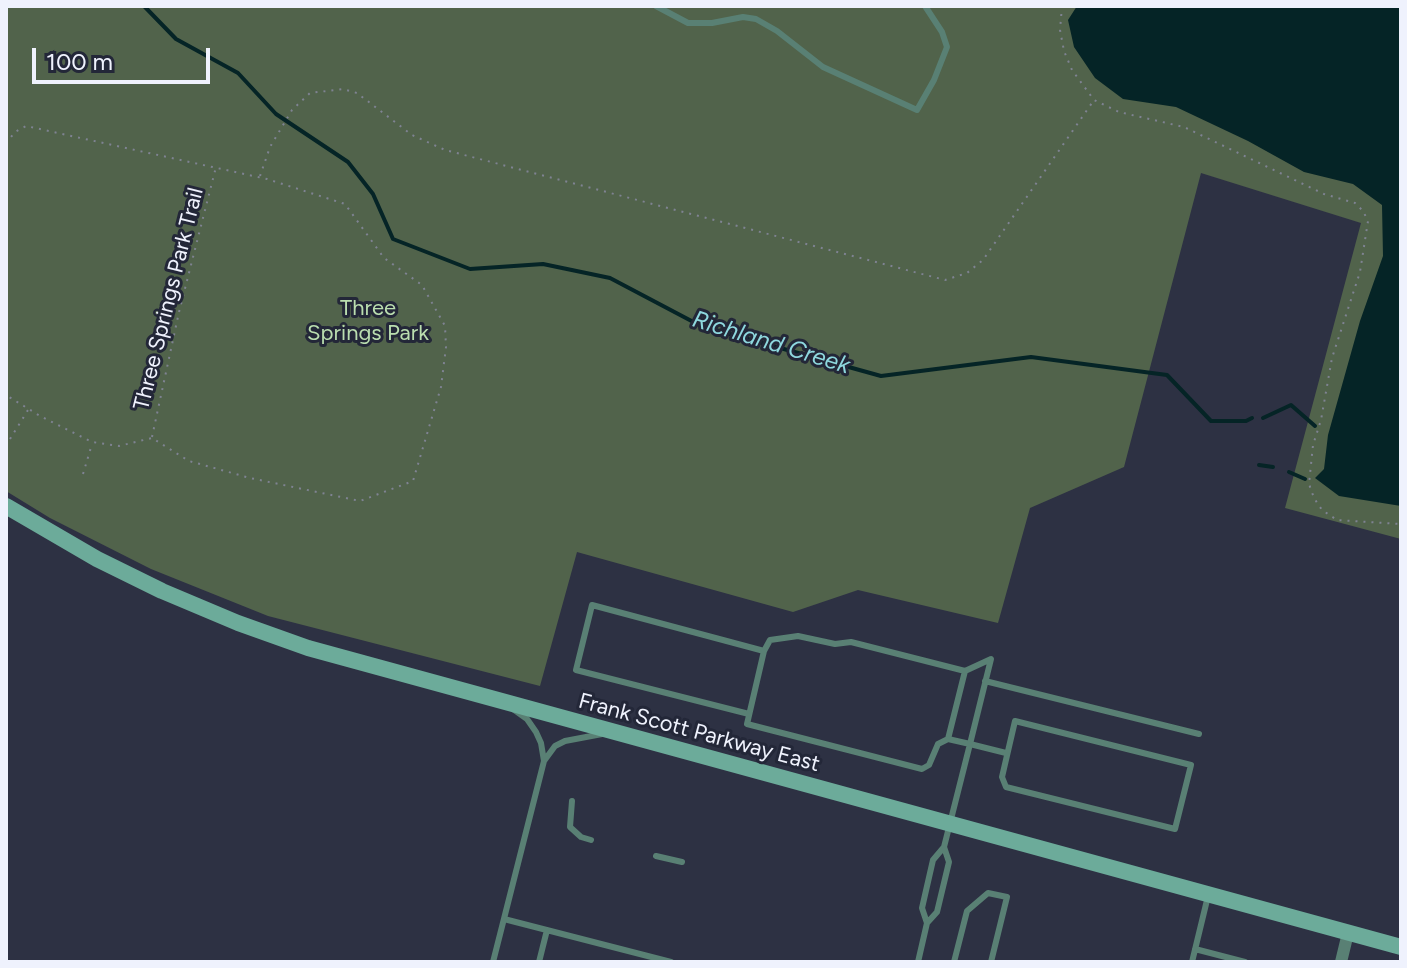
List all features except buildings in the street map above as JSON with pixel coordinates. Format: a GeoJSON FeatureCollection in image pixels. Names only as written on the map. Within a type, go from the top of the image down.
{"type":"FeatureCollection","features":[{"type":"Feature","properties":{"kind":"main road","name":"Frank Scott Parkway East"},"geometry":{"type":"LineString","coordinates":[[6,506],[162,591],[308,648],[1401,947]]}},
{"type":"Feature","properties":{"kind":"street"},"geometry":{"type":"LineString","coordinates":[[1341,962],[1348,933]]}},
{"type":"Feature","properties":{"kind":"lane"},"geometry":{"type":"LineString","coordinates":[[656,6],[688,23],[712,23],[743,17],[756,19],[777,31],[823,67],[917,110],[934,80],[947,47],[942,32],[925,6]]}},
{"type":"Feature","properties":{"kind":"lane"},"geometry":{"type":"LineString","coordinates":[[749,714],[576,670],[592,605],[764,651]]}},
{"type":"Feature","properties":{"kind":"lane"},"geometry":{"type":"LineString","coordinates":[[927,923],[922,908],[933,860],[944,847],[970,744],[985,681],[991,659],[965,671],[851,642],[835,644],[798,636],[770,640],[764,651],[747,724],[922,769],[929,765],[938,744],[948,739],[970,744],[1006,753]]}},
{"type":"Feature","properties":{"kind":"lane"},"geometry":{"type":"LineString","coordinates":[[948,739],[965,671]]}},
{"type":"Feature","properties":{"kind":"lane"},"geometry":{"type":"LineString","coordinates":[[985,681],[1199,734]]}},
{"type":"Feature","properties":{"kind":"lane"},"geometry":{"type":"LineString","coordinates":[[504,703],[527,719],[541,743],[544,761]]}},
{"type":"Feature","properties":{"kind":"lane"},"geometry":{"type":"LineString","coordinates":[[1015,721],[1191,765],[1175,829],[1006,787],[1002,777],[1006,753],[1015,721]]}},
{"type":"Feature","properties":{"kind":"lane"},"geometry":{"type":"LineString","coordinates":[[493,962],[544,761],[555,746],[565,741],[614,732]]}},
{"type":"Feature","properties":{"kind":"lane"},"geometry":{"type":"LineString","coordinates":[[572,801],[570,827],[573,833],[591,840]]}},
{"type":"Feature","properties":{"kind":"lane"},"geometry":{"type":"LineString","coordinates":[[918,962],[927,923],[937,912],[949,862],[944,847]]}},
{"type":"Feature","properties":{"kind":"lane"},"geometry":{"type":"LineString","coordinates":[[656,856],[682,862]]}},
{"type":"Feature","properties":{"kind":"lane"},"geometry":{"type":"LineString","coordinates":[[954,962],[967,911],[988,893],[1007,897],[991,962]]}},
{"type":"Feature","properties":{"kind":"lane"},"geometry":{"type":"LineString","coordinates":[[1192,962],[1209,894]]}},
{"type":"Feature","properties":{"kind":"lane"},"geometry":{"type":"LineString","coordinates":[[504,919],[671,962]]}},
{"type":"Feature","properties":{"kind":"lane"},"geometry":{"type":"LineString","coordinates":[[539,962],[547,930]]}},
{"type":"Feature","properties":{"kind":"lane"},"geometry":{"type":"LineString","coordinates":[[1195,949],[1245,962]]}},
{"type":"Feature","properties":{"kind":"path"},"geometry":{"type":"LineString","coordinates":[[1062,6],[1060,30],[1064,51],[1072,70],[1094,100],[1119,112],[1184,127],[1324,194],[1355,203],[1363,211],[1368,221],[1360,272],[1332,358],[1321,420],[1313,445],[1309,484],[1322,510],[1337,520],[1401,524]]}},
{"type":"Feature","properties":{"kind":"path"},"geometry":{"type":"LineString","coordinates":[[259,178],[270,147],[292,110],[310,93],[343,89],[357,93],[412,135],[445,150],[945,280],[967,273],[983,260],[1094,100]]}},
{"type":"Feature","properties":{"kind":"path","name":"Three Springs Park Trail"},"geometry":{"type":"LineString","coordinates":[[6,143],[15,132],[26,126],[216,167],[345,204],[384,258],[422,285],[445,326],[446,347],[441,387],[413,481],[360,501],[250,478],[189,461],[152,438],[119,446],[92,442],[6,395]]}},
{"type":"Feature","properties":{"kind":"path","name":"Three Springs Park Trail"},"geometry":{"type":"LineString","coordinates":[[152,438],[179,312],[216,167]]}},
{"type":"Feature","properties":{"kind":"path"},"geometry":{"type":"LineString","coordinates":[[10,439],[28,409]]}},
{"type":"Feature","properties":{"kind":"path"},"geometry":{"type":"LineString","coordinates":[[83,474],[92,442]]}},
{"type":"Feature","properties":{"kind":"green space","name":"Three Springs Park"},"geometry":{"type":"Polygon","coordinates":[[[6,6],[1401,6],[1401,539],[1285,508],[1361,223],[1201,173],[1124,467],[1030,508],[998,623],[858,590],[793,612],[577,552],[540,686],[268,616],[151,569],[50,518],[6,491],[6,6]]]}},
{"type":"Feature","properties":{"kind":"shaded area"},"geometry":{"type":"Polygon","coordinates":[[[1077,6],[1401,6],[1401,506],[1339,496],[1315,478],[1324,469],[1328,435],[1360,321],[1383,256],[1382,205],[1353,184],[1304,172],[1176,107],[1123,99],[1095,78],[1074,47],[1068,20],[1077,6]]]}},
{"type":"Feature","properties":{"kind":"waterway","name":"Richland Creek"},"geometry":{"type":"LineString","coordinates":[[144,6],[176,39],[238,73],[276,114],[348,162],[373,194],[393,239],[470,269],[543,264],[610,278],[701,326],[881,376],[1031,357],[1167,375],[1211,421],[1246,421],[1252,418]]}},
{"type":"Feature","properties":{"kind":"waterway","name":"Richland Creek"},"geometry":{"type":"LineString","coordinates":[[1263,418],[1291,405],[1315,426]]}},
{"type":"Feature","properties":{"kind":"waterway"},"geometry":{"type":"LineString","coordinates":[[1259,465],[1273,467]]}},
{"type":"Feature","properties":{"kind":"waterway"},"geometry":{"type":"LineString","coordinates":[[1289,472],[1305,479]]}}]}
